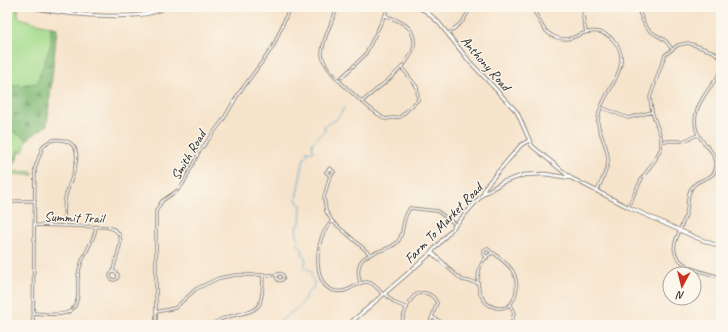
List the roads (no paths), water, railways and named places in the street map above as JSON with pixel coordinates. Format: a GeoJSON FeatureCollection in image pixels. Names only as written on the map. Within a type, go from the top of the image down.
{"type":"FeatureCollection","features":[{"type":"Feature","properties":{"kind":"street"},"geometry":{"type":"LineString","coordinates":[[32,7],[67,14],[98,15],[152,13],[166,7]]}},
{"type":"Feature","properties":{"kind":"street","name":"Smith Road"},"geometry":{"type":"LineString","coordinates":[[156,325],[156,210],[162,201],[178,190],[183,184],[199,152],[223,120],[239,93],[273,47],[290,7]]}},
{"type":"Feature","properties":{"kind":"street"},"geometry":{"type":"LineString","coordinates":[[337,7],[322,53],[325,63],[339,80],[363,101],[386,118],[400,117],[416,102],[419,96],[417,87],[402,68]]}},
{"type":"Feature","properties":{"kind":"street"},"geometry":{"type":"LineString","coordinates":[[339,80],[365,55],[389,7]]}},
{"type":"Feature","properties":{"kind":"street","name":"Anthony Road"},"geometry":{"type":"LineString","coordinates":[[417,7],[434,18],[470,62],[517,112],[528,140],[532,146],[571,178]]}},
{"type":"Feature","properties":{"kind":"street"},"geometry":{"type":"LineString","coordinates":[[448,34],[464,22],[471,7]]}},
{"type":"Feature","properties":{"kind":"street"},"geometry":{"type":"LineString","coordinates":[[531,7],[543,28],[555,37],[570,39],[586,32],[599,32],[609,36],[617,44],[620,52],[620,70],[598,117],[598,124],[609,160],[608,168],[597,191]]}},
{"type":"Feature","properties":{"kind":"street"},"geometry":{"type":"LineString","coordinates":[[534,10],[538,7]]}},
{"type":"Feature","properties":{"kind":"street"},"geometry":{"type":"LineString","coordinates":[[584,7],[583,18],[586,32]]}},
{"type":"Feature","properties":{"kind":"street"},"geometry":{"type":"LineString","coordinates":[[636,7],[648,29],[664,38],[671,48]]}},
{"type":"Feature","properties":{"kind":"street"},"geometry":{"type":"LineString","coordinates":[[363,101],[402,68],[409,59],[413,50],[411,32],[405,25],[385,15]]}},
{"type":"Feature","properties":{"kind":"street"},"geometry":{"type":"LineString","coordinates":[[628,207],[642,178],[659,153],[662,142],[652,112],[650,98],[663,59],[671,48],[680,44],[692,44],[714,52],[721,59]]}},
{"type":"Feature","properties":{"kind":"street"},"geometry":{"type":"LineString","coordinates":[[721,71],[697,108],[695,125],[698,135],[717,162],[716,169],[711,176],[693,185],[691,188],[688,198],[687,212],[674,247],[675,254],[695,270],[721,277]]}},
{"type":"Feature","properties":{"kind":"street"},"geometry":{"type":"LineString","coordinates":[[602,108],[628,118],[652,112]]}},
{"type":"Feature","properties":{"kind":"street"},"geometry":{"type":"LineString","coordinates":[[662,142],[683,141],[698,135]]}},
{"type":"Feature","properties":{"kind":"street"},"geometry":{"type":"LineString","coordinates":[[32,324],[33,251],[35,225],[34,168],[43,146],[55,139],[66,141],[76,150],[77,159],[65,197],[64,226]]}},
{"type":"Feature","properties":{"kind":"street"},"geometry":{"type":"LineString","coordinates":[[483,194],[484,189],[521,144],[528,140]]}},
{"type":"Feature","properties":{"kind":"street","name":"Farm To Market Road"},"geometry":{"type":"LineString","coordinates":[[348,325],[431,252],[483,194],[503,182],[524,175],[545,174],[571,178],[679,231],[721,247]]}},
{"type":"Feature","properties":{"kind":"street"},"geometry":{"type":"LineString","coordinates":[[330,176],[324,204],[326,211],[332,221],[370,254]]}},
{"type":"Feature","properties":{"kind":"street"},"geometry":{"type":"LineString","coordinates":[[9,204],[16,201],[35,201]]}},
{"type":"Feature","properties":{"kind":"street"},"geometry":{"type":"LineString","coordinates":[[360,282],[358,268],[363,260],[370,254],[393,246],[399,241],[404,218],[410,207],[437,211],[455,224]]}},
{"type":"Feature","properties":{"kind":"street"},"geometry":{"type":"LineString","coordinates":[[332,221],[323,233],[320,244],[318,265],[322,279],[329,288],[337,291],[345,290],[360,282],[368,282],[373,284],[395,303],[407,308]]}},
{"type":"Feature","properties":{"kind":"street","name":"Summit Trail"},"geometry":{"type":"LineString","coordinates":[[35,225],[109,228],[116,232],[120,238],[121,246],[113,272],[109,276],[114,280],[118,276],[113,272]]}},
{"type":"Feature","properties":{"kind":"street"},"geometry":{"type":"LineString","coordinates":[[33,313],[68,314],[75,308],[78,298],[80,266],[93,242],[96,227]]}},
{"type":"Feature","properties":{"kind":"street"},"geometry":{"type":"LineString","coordinates":[[487,258],[483,253],[484,250],[488,249],[510,268],[515,276],[516,296],[510,304],[503,308],[491,306],[480,295],[478,283],[480,269],[492,253]]}},
{"type":"Feature","properties":{"kind":"street"},"geometry":{"type":"LineString","coordinates":[[431,252],[462,280],[478,283]]}},
{"type":"Feature","properties":{"kind":"street"},"geometry":{"type":"LineString","coordinates":[[212,325],[220,318],[252,311],[257,308],[261,298],[263,274]]}},
{"type":"Feature","properties":{"kind":"street"},"geometry":{"type":"LineString","coordinates":[[156,312],[175,308],[196,289],[218,278],[236,275],[278,275]]}},
{"type":"Feature","properties":{"kind":"street"},"geometry":{"type":"LineString","coordinates":[[401,325],[407,308],[417,294],[421,292],[430,294],[437,303],[429,325]]}},
{"type":"Feature","properties":{"kind":"street"},"geometry":{"type":"LineString","coordinates":[[510,304],[514,313],[511,325]]}},
{"type":"Feature","properties":{"kind":"street"},"geometry":{"type":"LineString","coordinates":[[432,317],[447,325]]}},
{"type":"Feature","properties":{"kind":"waterway"},"geometry":{"type":"LineString","coordinates":[[278,325],[304,301],[307,294],[313,289],[314,281],[311,277],[312,272],[304,267],[306,259],[302,254],[303,250],[298,244],[296,226],[300,224],[301,205],[296,199],[304,158],[308,154],[306,151],[313,152],[312,143],[325,130],[324,126],[337,119],[344,108]]}}]}
